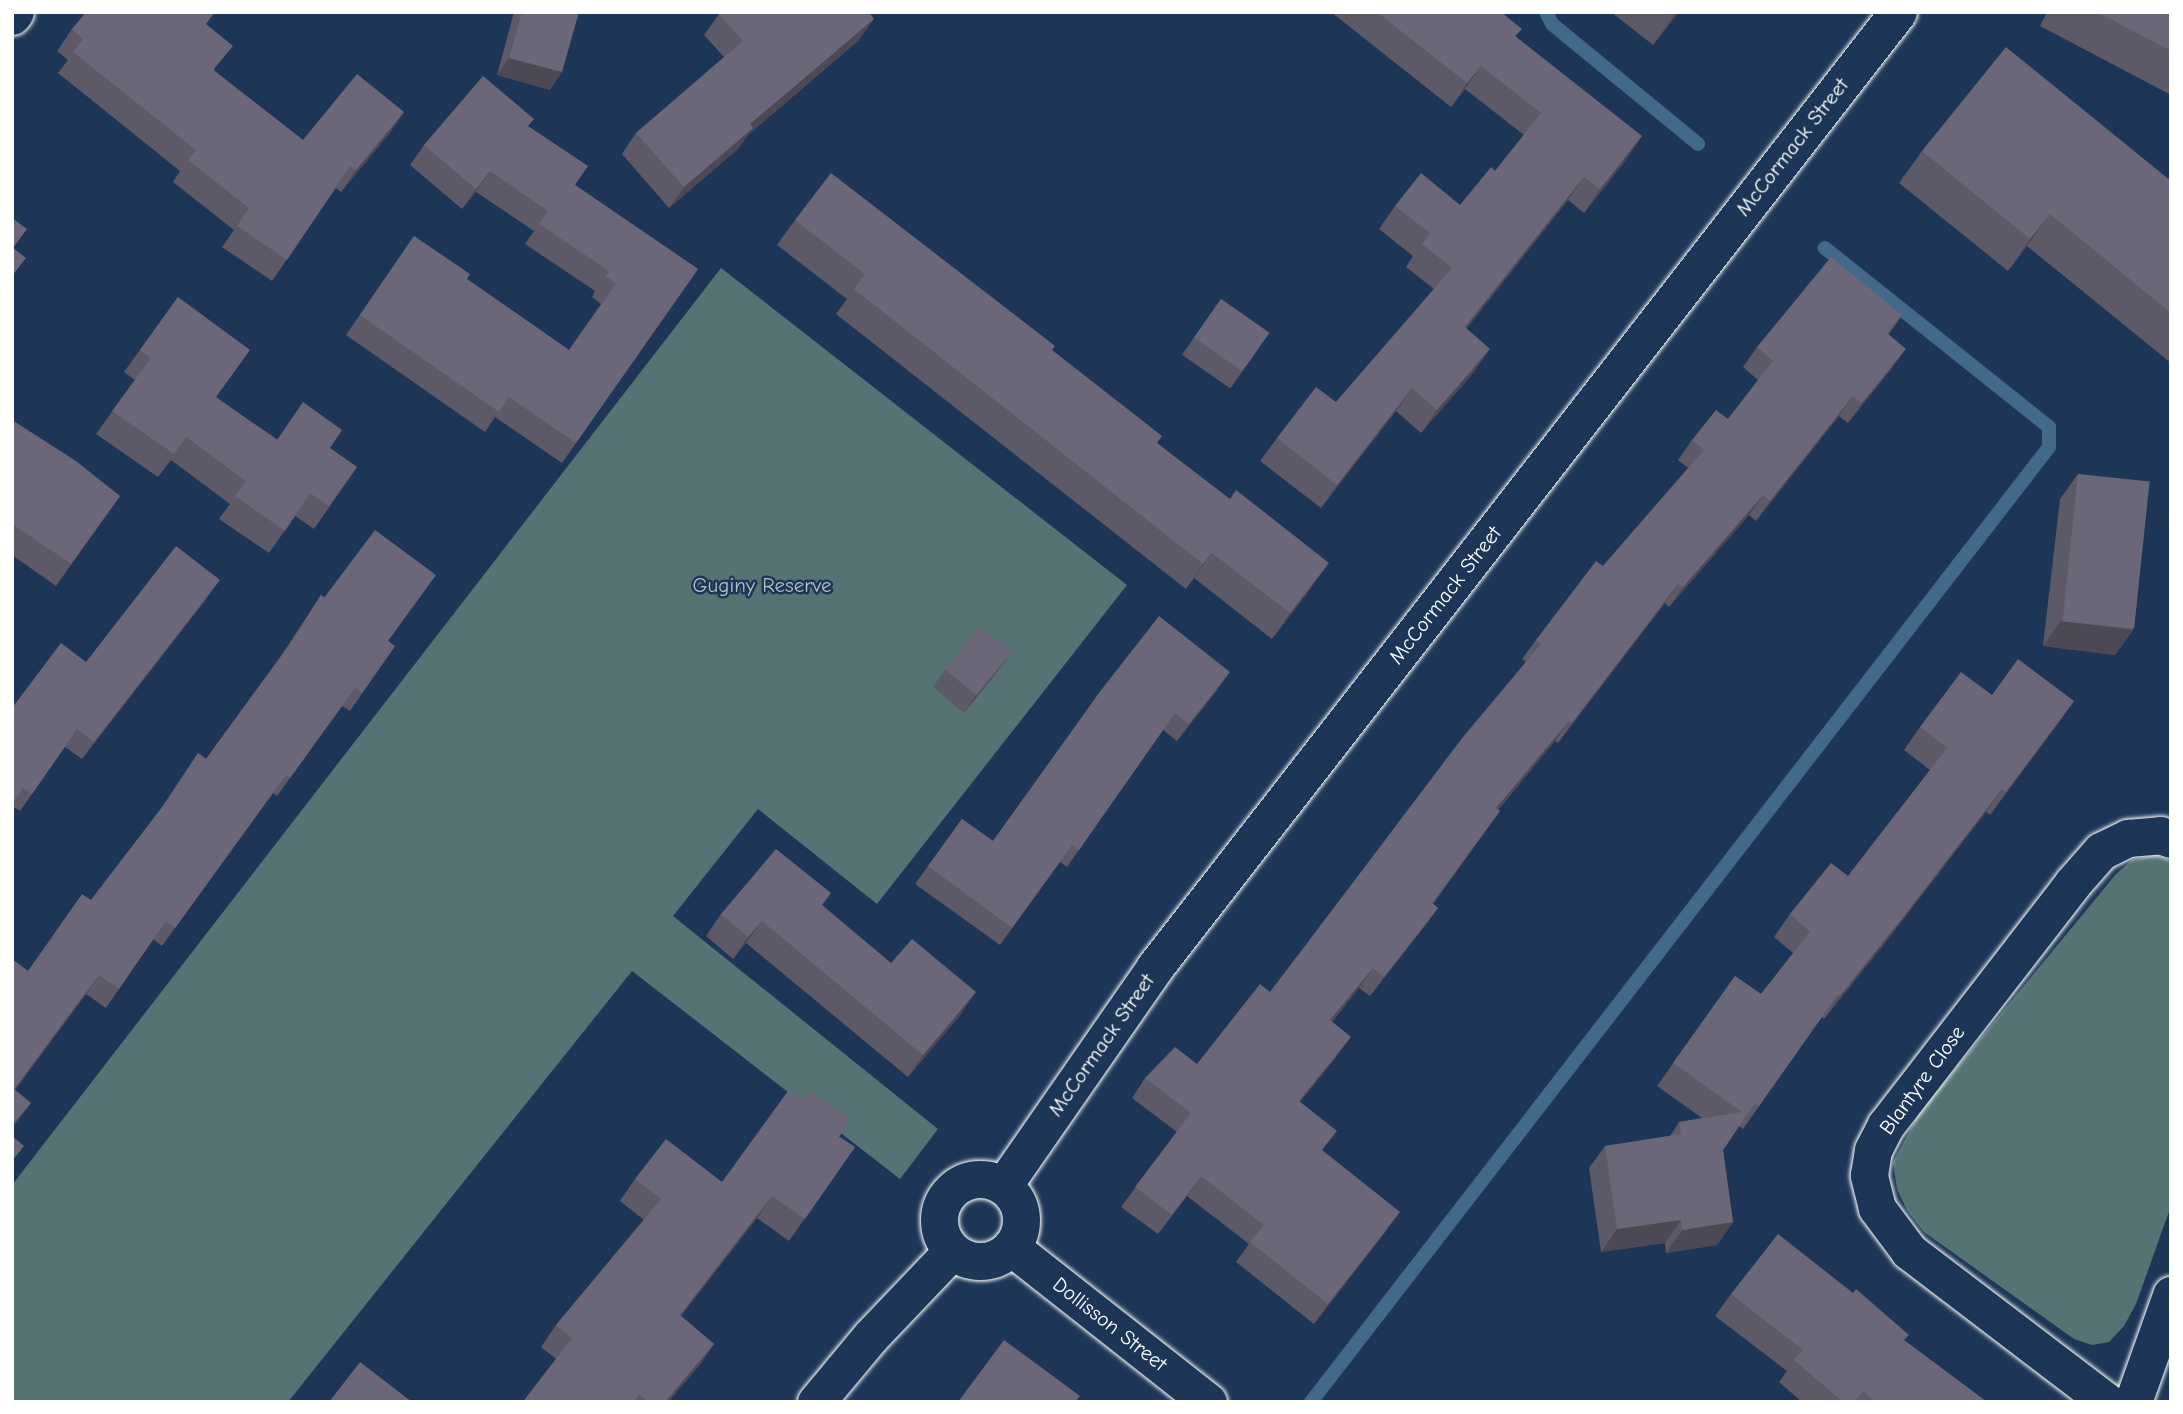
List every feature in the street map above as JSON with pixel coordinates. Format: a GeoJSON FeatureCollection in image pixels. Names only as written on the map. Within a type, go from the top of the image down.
{"type":"FeatureCollection","features":[{"type":"Feature","properties":{"kind":"street","name":"McCormack Street"},"geometry":{"type":"LineString","coordinates":[[1003,1186],[1155,967],[1898,12]]}},
{"type":"Feature","properties":{"kind":"street","name":"Blantyre Close"},"geometry":{"type":"LineString","coordinates":[[2107,1402],[1909,1251],[1877,1208],[1869,1175],[1873,1150],[1886,1125],[2072,884],[2101,851],[2128,838],[2160,835],[2171,839]]}},
{"type":"Feature","properties":{"kind":"street"},"geometry":{"type":"LineString","coordinates":[[984,1178],[1003,1186],[1017,1202],[1021,1215],[1020,1228],[1012,1247],[1001,1255],[983,1261],[963,1258],[952,1251],[939,1227],[941,1206],[947,1194],[970,1179],[984,1178]]}},
{"type":"Feature","properties":{"kind":"street","name":"Dollisson Street"},"geometry":{"type":"LineString","coordinates":[[1012,1247],[1209,1402]]}},
{"type":"Feature","properties":{"kind":"street"},"geometry":{"type":"LineString","coordinates":[[816,1402],[871,1336],[952,1251]]}},
{"type":"Feature","properties":{"kind":"street"},"geometry":{"type":"LineString","coordinates":[[2133,1402],[2171,1295]]}},
{"type":"Feature","properties":{"kind":"green space","name":"Guginy Reserve"},"geometry":{"type":"Polygon","coordinates":[[[721,268],[1127,585],[877,904],[758,809],[673,916],[938,1129],[900,1179],[632,971],[288,1402],[12,1402],[12,1185],[721,268]]]}},
{"type":"Feature","properties":{"kind":"green space"},"geometry":{"type":"Polygon","coordinates":[[[2155,855],[2171,861],[2171,1206],[2136,1304],[2124,1326],[2109,1342],[2092,1345],[2074,1339],[1924,1232],[1907,1210],[1897,1189],[1893,1162],[1920,1112],[2116,874],[2132,860],[2155,855]]]}},
{"type":"Feature","properties":{"kind":"building"},"geometry":{"type":"Polygon","coordinates":[[[86,12],[215,12],[206,24],[233,46],[213,70],[303,140],[357,74],[404,112],[356,170],[350,166],[287,260],[237,226],[249,208],[188,160],[196,150],[73,52],[83,39],[72,29],[86,12]]]}},
{"type":"Feature","properties":{"kind":"building"},"geometry":{"type":"Polygon","coordinates":[[[522,12],[579,12],[562,72],[509,58],[522,12]]]}},
{"type":"Feature","properties":{"kind":"building"},"geometry":{"type":"Polygon","coordinates":[[[869,12],[874,19],[750,124],[753,128],[684,187],[636,133],[743,41],[719,14],[869,12]]]}},
{"type":"Feature","properties":{"kind":"building"},"geometry":{"type":"Polygon","coordinates":[[[1377,12],[1501,12],[1522,29],[1515,36],[1642,136],[1600,189],[1584,177],[1465,327],[1490,349],[1437,410],[1412,388],[1337,485],[1277,438],[1316,387],[1336,402],[1452,268],[1422,244],[1430,233],[1395,206],[1421,173],[1460,205],[1491,167],[1495,171],[1541,113],[1481,66],[1467,83],[1377,12]]]}},
{"type":"Feature","properties":{"kind":"building"},"geometry":{"type":"Polygon","coordinates":[[[2097,12],[2171,12],[2171,51],[2097,12]]]}},
{"type":"Feature","properties":{"kind":"building"},"geometry":{"type":"Polygon","coordinates":[[[2006,47],[2171,181],[2171,313],[2050,214],[2030,239],[1922,151],[2006,47]]]}},
{"type":"Feature","properties":{"kind":"building"},"geometry":{"type":"Polygon","coordinates":[[[483,76],[534,119],[528,126],[588,166],[575,185],[698,269],[576,443],[509,397],[499,412],[360,315],[414,236],[470,274],[467,279],[569,350],[616,284],[606,276],[609,271],[539,224],[548,211],[490,171],[476,189],[424,145],[483,76]]]}},
{"type":"Feature","properties":{"kind":"building"},"geometry":{"type":"Polygon","coordinates":[[[831,173],[1055,346],[1052,350],[1162,436],[1157,443],[1230,499],[1236,490],[1329,563],[1290,613],[1212,553],[1203,564],[854,289],[865,274],[795,220],[831,173]]]}},
{"type":"Feature","properties":{"kind":"building"},"geometry":{"type":"Polygon","coordinates":[[[12,218],[27,229],[13,248],[26,258],[12,276],[12,218]]]}},
{"type":"Feature","properties":{"kind":"building"},"geometry":{"type":"Polygon","coordinates":[[[1831,257],[1902,315],[1887,333],[1906,349],[1862,403],[1853,396],[1770,501],[1763,495],[1683,587],[1678,584],[1572,723],[1569,721],[1496,808],[1500,811],[1432,903],[1438,908],[1384,977],[1373,968],[1330,1020],[1351,1037],[1299,1101],[1337,1131],[1322,1150],[1400,1212],[1328,1304],[1250,1242],[1264,1225],[1201,1176],[1172,1215],[1135,1187],[1191,1113],[1145,1078],[1175,1047],[1197,1064],[1260,984],[1270,992],[1463,737],[1541,644],[1536,640],[1596,561],[1603,566],[1704,450],[1692,440],[1716,410],[1728,419],[1773,361],[1757,347],[1831,257]]]}},
{"type":"Feature","properties":{"kind":"building"},"geometry":{"type":"Polygon","coordinates":[[[178,297],[250,350],[216,397],[277,440],[303,402],[342,430],[330,448],[357,467],[329,506],[310,493],[285,531],[235,496],[246,481],[186,437],[174,454],[112,411],[151,358],[140,350],[178,297]]]}},
{"type":"Feature","properties":{"kind":"building"},"geometry":{"type":"Polygon","coordinates":[[[1221,299],[1269,333],[1242,371],[1194,338],[1221,299]]]}},
{"type":"Feature","properties":{"kind":"building"},"geometry":{"type":"Polygon","coordinates":[[[12,420],[76,461],[120,496],[71,564],[12,524],[12,420]]]}},
{"type":"Feature","properties":{"kind":"building"},"geometry":{"type":"Polygon","coordinates":[[[2078,474],[2150,482],[2134,629],[2063,621],[2078,474]]]}},
{"type":"Feature","properties":{"kind":"building"},"geometry":{"type":"Polygon","coordinates":[[[375,530],[436,575],[388,641],[395,646],[362,693],[355,688],[290,778],[286,775],[175,928],[166,921],[119,989],[99,975],[14,1089],[31,1103],[12,1125],[12,959],[28,971],[82,894],[91,900],[166,802],[198,753],[206,759],[290,644],[321,595],[324,598],[375,530]]]}},
{"type":"Feature","properties":{"kind":"building"},"geometry":{"type":"Polygon","coordinates":[[[176,546],[220,580],[94,742],[77,729],[32,794],[23,788],[12,803],[12,708],[61,643],[86,662],[176,546]]]}},
{"type":"Feature","properties":{"kind":"building"},"geometry":{"type":"Polygon","coordinates":[[[1159,616],[1230,672],[1189,724],[1175,713],[1079,850],[1072,845],[1012,928],[928,866],[962,819],[993,841],[1102,689],[1159,616]]]}},
{"type":"Feature","properties":{"kind":"building"},"geometry":{"type":"Polygon","coordinates":[[[980,626],[1012,652],[977,695],[945,670],[980,626]]]}},
{"type":"Feature","properties":{"kind":"building"},"geometry":{"type":"Polygon","coordinates":[[[2018,659],[2074,701],[2006,792],[2002,789],[1901,920],[1840,996],[1838,994],[1759,1106],[1755,1103],[1723,1150],[1733,1222],[1682,1230],[1681,1220],[1617,1229],[1605,1146],[1681,1134],[1679,1122],[1742,1112],[1673,1063],[1735,976],[1761,994],[1810,932],[1790,914],[1831,863],[1848,876],[1947,748],[1920,727],[1961,672],[1992,695],[2018,659]]]}},
{"type":"Feature","properties":{"kind":"building"},"geometry":{"type":"Polygon","coordinates":[[[776,849],[831,893],[822,905],[891,963],[912,939],[976,992],[923,1055],[762,921],[748,937],[721,914],[776,849]]]}},
{"type":"Feature","properties":{"kind":"building"},"geometry":{"type":"Polygon","coordinates":[[[788,1091],[803,1100],[810,1091],[851,1120],[839,1137],[855,1147],[805,1219],[772,1196],[680,1315],[714,1344],[665,1402],[649,1402],[639,1394],[634,1402],[528,1402],[525,1399],[572,1338],[556,1325],[661,1199],[635,1179],[666,1139],[722,1182],[788,1091]]]}},
{"type":"Feature","properties":{"kind":"building"},"geometry":{"type":"Polygon","coordinates":[[[12,1136],[24,1146],[12,1161],[12,1136]]]}},
{"type":"Feature","properties":{"kind":"building"},"geometry":{"type":"Polygon","coordinates":[[[1778,1234],[1853,1293],[1856,1289],[1909,1335],[1904,1340],[1987,1402],[1875,1402],[1863,1391],[1854,1402],[1843,1402],[1794,1360],[1803,1350],[1731,1294],[1778,1234]]]}},
{"type":"Feature","properties":{"kind":"building"},"geometry":{"type":"Polygon","coordinates":[[[1004,1340],[1080,1396],[1075,1402],[958,1402],[1004,1340]]]}},
{"type":"Feature","properties":{"kind":"building"},"geometry":{"type":"Polygon","coordinates":[[[360,1362],[412,1402],[329,1402],[360,1362]]]}},
{"type":"Feature","properties":{"kind":"waterway"},"geometry":{"type":"LineString","coordinates":[[1546,12],[1552,24],[1698,144]]}},
{"type":"Feature","properties":{"kind":"waterway"},"geometry":{"type":"LineString","coordinates":[[1311,1402],[2049,447],[2049,427],[1825,248]]}}]}
